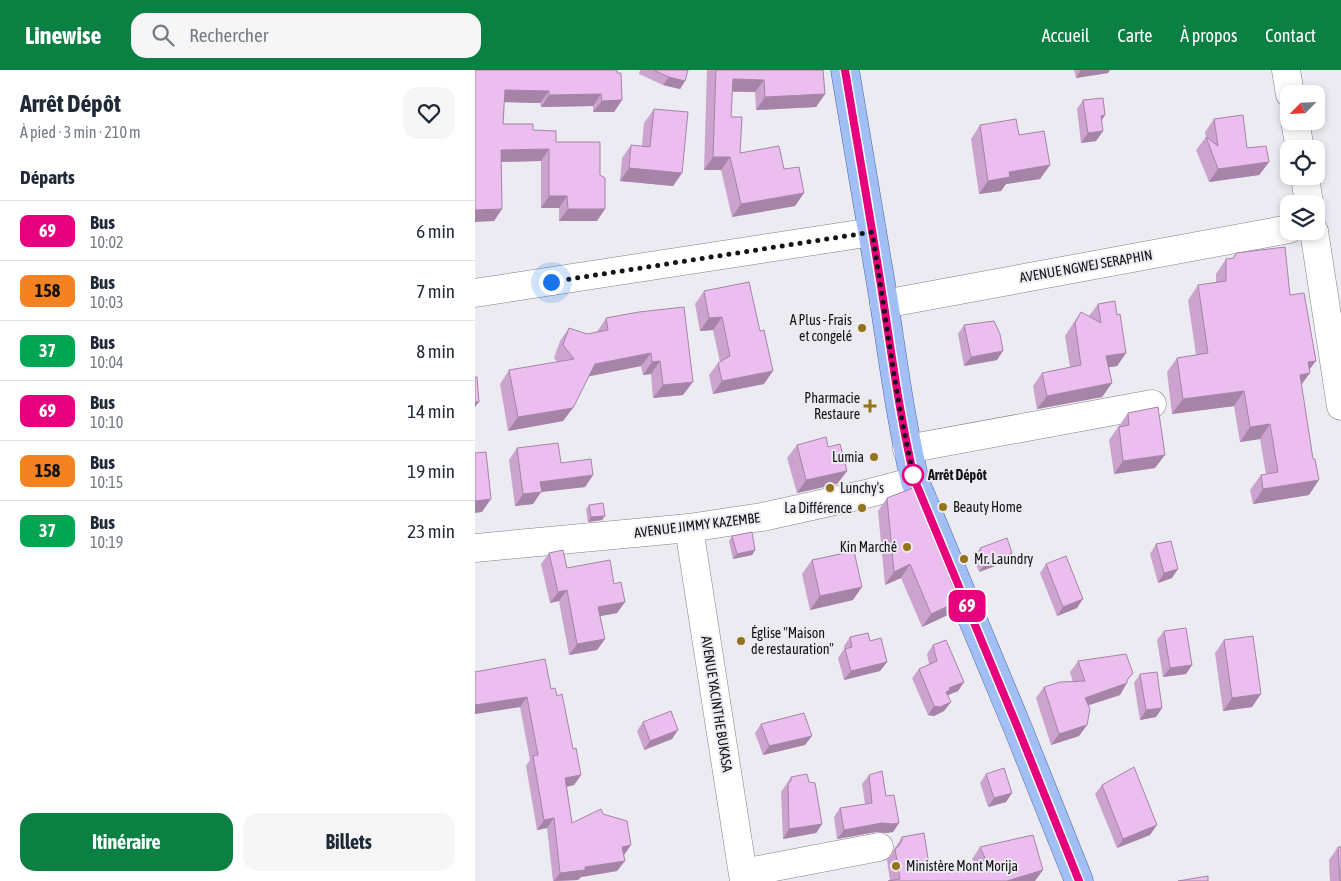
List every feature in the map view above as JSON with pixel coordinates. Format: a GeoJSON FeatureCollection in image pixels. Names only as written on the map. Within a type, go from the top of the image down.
{"type":"FeatureCollection","features":[{"type":"Feature","properties":{"kind":"main road"},"geometry":{"type":"LineString","coordinates":[[845,70],[907,449],[915,481],[1079,881]]}},
{"type":"Feature","properties":{"kind":"street"},"geometry":{"type":"LineString","coordinates":[[1286,70],[1289,85]]}},
{"type":"Feature","properties":{"kind":"street","name":"AVENUE NGWEJ SERAPHIN"},"geometry":{"type":"LineString","coordinates":[[884,304],[1280,231]]}},
{"type":"Feature","properties":{"kind":"street"},"geometry":{"type":"LineString","coordinates":[[475,293],[872,232]]}},
{"type":"Feature","properties":{"kind":"street"},"geometry":{"type":"LineString","coordinates":[[1315,240],[1341,406]]}},
{"type":"Feature","properties":{"kind":"street"},"geometry":{"type":"LineString","coordinates":[[907,449],[1152,404]]}},
{"type":"Feature","properties":{"kind":"street","name":"AVENUE JIMMY KAZEMBE"},"geometry":{"type":"LineString","coordinates":[[475,548],[689,528],[762,518],[915,481]]}},
{"type":"Feature","properties":{"kind":"street","name":"AVENUE YACINTHE BUKASA"},"geometry":{"type":"LineString","coordinates":[[689,528],[743,877]]}},
{"type":"Feature","properties":{"kind":"street"},"geometry":{"type":"LineString","coordinates":[[743,877],[879,847]]}},
{"type":"Feature","properties":{"kind":"building"},"geometry":{"type":"Polygon","coordinates":[[[475,70],[617,70],[617,73],[621,73],[622,100],[602,101],[601,94],[549,95],[549,91],[505,90],[503,124],[533,124],[533,130],[556,131],[556,142],[600,142],[600,175],[605,178],[605,209],[568,209],[567,196],[549,196],[549,149],[501,150],[502,209],[475,210],[475,70]]]}},
{"type":"Feature","properties":{"kind":"building"},"geometry":{"type":"Polygon","coordinates":[[[653,70],[688,70],[685,81],[653,70]]]}},
{"type":"Feature","properties":{"kind":"building"},"geometry":{"type":"Polygon","coordinates":[[[716,70],[823,70],[825,94],[765,97],[764,80],[733,79],[731,117],[742,117],[740,153],[779,146],[784,169],[799,167],[804,193],[741,204],[730,157],[713,157],[716,70]]]}},
{"type":"Feature","properties":{"kind":"building"},"geometry":{"type":"Polygon","coordinates":[[[1103,98],[1105,115],[1101,116],[1103,131],[1088,133],[1083,100],[1103,98]]]}},
{"type":"Feature","properties":{"kind":"building"},"geometry":{"type":"Polygon","coordinates":[[[654,109],[688,112],[682,173],[629,168],[631,145],[650,147],[654,109]]]}},
{"type":"Feature","properties":{"kind":"building"},"geometry":{"type":"Polygon","coordinates":[[[1243,115],[1247,148],[1266,146],[1269,162],[1218,169],[1206,137],[1218,146],[1214,119],[1243,115]]]}},
{"type":"Feature","properties":{"kind":"building"},"geometry":{"type":"Polygon","coordinates":[[[1016,119],[1019,135],[1044,131],[1050,165],[1009,172],[1010,177],[988,181],[980,125],[1016,119]]]}},
{"type":"Feature","properties":{"kind":"building"},"geometry":{"type":"Polygon","coordinates":[[[1285,247],[1290,295],[1304,293],[1316,361],[1308,362],[1310,373],[1300,375],[1313,459],[1315,459],[1319,480],[1263,489],[1261,475],[1278,472],[1270,424],[1250,427],[1244,391],[1183,399],[1177,358],[1208,353],[1198,285],[1226,281],[1226,259],[1234,258],[1236,253],[1285,247]]]}},
{"type":"Feature","properties":{"kind":"building"},"geometry":{"type":"Polygon","coordinates":[[[749,282],[760,331],[764,330],[773,371],[722,381],[718,363],[730,356],[722,317],[709,318],[704,291],[749,282]]]}},
{"type":"Feature","properties":{"kind":"building"},"geometry":{"type":"Polygon","coordinates":[[[1115,301],[1117,315],[1120,314],[1126,353],[1106,356],[1112,383],[1047,396],[1042,373],[1081,365],[1075,323],[1081,312],[1101,323],[1098,304],[1115,301]]]}},
{"type":"Feature","properties":{"kind":"building"},"geometry":{"type":"Polygon","coordinates":[[[684,307],[693,382],[663,385],[660,361],[652,362],[651,353],[595,364],[573,408],[518,417],[509,370],[574,359],[563,345],[569,328],[587,334],[608,330],[606,318],[684,307]]]}},
{"type":"Feature","properties":{"kind":"building"},"geometry":{"type":"Polygon","coordinates":[[[994,321],[1000,334],[1003,351],[971,357],[964,325],[994,321]]]}},
{"type":"Feature","properties":{"kind":"building"},"geometry":{"type":"Polygon","coordinates":[[[475,377],[477,377],[479,402],[475,402],[475,377]]]}},
{"type":"Feature","properties":{"kind":"building"},"geometry":{"type":"Polygon","coordinates":[[[1158,407],[1165,455],[1123,461],[1119,427],[1129,425],[1128,413],[1158,407]]]}},
{"type":"Feature","properties":{"kind":"building"},"geometry":{"type":"Polygon","coordinates":[[[826,437],[828,447],[840,444],[847,471],[806,480],[797,445],[826,437]]]}},
{"type":"Feature","properties":{"kind":"building"},"geometry":{"type":"Polygon","coordinates":[[[558,443],[561,463],[591,459],[593,475],[540,482],[542,492],[523,494],[517,448],[558,443]]]}},
{"type":"Feature","properties":{"kind":"building"},"geometry":{"type":"Polygon","coordinates":[[[486,452],[491,499],[475,501],[475,453],[486,452]]]}},
{"type":"Feature","properties":{"kind":"building"},"geometry":{"type":"Polygon","coordinates":[[[913,488],[959,601],[931,614],[910,564],[894,572],[887,498],[913,488]]]}},
{"type":"Feature","properties":{"kind":"building"},"geometry":{"type":"Polygon","coordinates":[[[603,503],[605,516],[591,517],[589,505],[603,503]]]}},
{"type":"Feature","properties":{"kind":"building"},"geometry":{"type":"Polygon","coordinates":[[[752,532],[755,550],[737,554],[732,536],[752,532]]]}},
{"type":"Feature","properties":{"kind":"building"},"geometry":{"type":"Polygon","coordinates":[[[1007,538],[1012,553],[986,563],[980,548],[1007,538]]]}},
{"type":"Feature","properties":{"kind":"building"},"geometry":{"type":"Polygon","coordinates":[[[1171,541],[1178,569],[1164,573],[1156,544],[1171,541]]]}},
{"type":"Feature","properties":{"kind":"building"},"geometry":{"type":"Polygon","coordinates":[[[563,550],[567,568],[610,560],[614,584],[621,582],[625,602],[598,607],[605,639],[577,644],[567,590],[558,592],[549,553],[563,550]]]}},
{"type":"Feature","properties":{"kind":"building"},"geometry":{"type":"Polygon","coordinates":[[[854,551],[862,587],[820,596],[812,560],[854,551]]]}},
{"type":"Feature","properties":{"kind":"building"},"geometry":{"type":"Polygon","coordinates":[[[1066,556],[1083,599],[1063,607],[1046,564],[1066,556]]]}},
{"type":"Feature","properties":{"kind":"building"},"geometry":{"type":"Polygon","coordinates":[[[1186,628],[1192,665],[1170,668],[1164,631],[1186,628]]]}},
{"type":"Feature","properties":{"kind":"building"},"geometry":{"type":"Polygon","coordinates":[[[868,633],[870,641],[881,638],[887,662],[851,671],[845,649],[852,647],[850,637],[868,633]]]}},
{"type":"Feature","properties":{"kind":"building"},"geometry":{"type":"Polygon","coordinates":[[[1253,636],[1261,694],[1232,698],[1224,640],[1253,636]]]}},
{"type":"Feature","properties":{"kind":"building"},"geometry":{"type":"Polygon","coordinates":[[[946,640],[964,682],[949,688],[950,690],[946,692],[951,702],[940,707],[934,706],[919,669],[937,661],[933,645],[946,640]]]}},
{"type":"Feature","properties":{"kind":"building"},"geometry":{"type":"Polygon","coordinates":[[[1126,654],[1133,673],[1127,680],[1127,683],[1085,698],[1090,709],[1087,725],[1059,734],[1044,687],[1060,682],[1085,681],[1078,661],[1126,654]]]}},
{"type":"Feature","properties":{"kind":"building"},"geometry":{"type":"Polygon","coordinates":[[[545,659],[551,689],[555,688],[557,696],[562,694],[573,749],[576,748],[581,775],[565,778],[572,823],[601,809],[603,814],[627,821],[631,845],[622,847],[625,861],[585,867],[585,870],[560,873],[554,818],[544,820],[533,756],[538,755],[527,697],[475,705],[475,672],[545,659]]]}},
{"type":"Feature","properties":{"kind":"building"},"geometry":{"type":"Polygon","coordinates":[[[1157,672],[1162,708],[1146,710],[1140,674],[1157,672]]]}},
{"type":"Feature","properties":{"kind":"building"},"geometry":{"type":"Polygon","coordinates":[[[671,711],[678,730],[650,741],[643,722],[671,711]]]}},
{"type":"Feature","properties":{"kind":"building"},"geometry":{"type":"Polygon","coordinates":[[[804,713],[812,736],[769,746],[761,724],[804,713]]]}},
{"type":"Feature","properties":{"kind":"building"},"geometry":{"type":"Polygon","coordinates":[[[1134,767],[1157,825],[1123,839],[1102,785],[1134,767]]]}},
{"type":"Feature","properties":{"kind":"building"},"geometry":{"type":"Polygon","coordinates":[[[1004,768],[1012,793],[994,798],[986,774],[1004,768]]]}},
{"type":"Feature","properties":{"kind":"building"},"geometry":{"type":"Polygon","coordinates":[[[882,771],[886,796],[894,795],[899,823],[882,823],[844,830],[840,808],[872,803],[869,775],[882,771]]]}},
{"type":"Feature","properties":{"kind":"building"},"geometry":{"type":"Polygon","coordinates":[[[807,774],[809,782],[815,783],[822,824],[789,829],[788,783],[791,781],[791,777],[807,774]]]}},
{"type":"Feature","properties":{"kind":"building"},"geometry":{"type":"Polygon","coordinates":[[[924,833],[930,871],[953,866],[954,869],[986,860],[980,847],[1033,835],[1043,870],[1007,881],[888,881],[900,879],[895,849],[902,841],[902,837],[924,833]]]}},
{"type":"Feature","properties":{"kind":"building"},"geometry":{"type":"Polygon","coordinates":[[[1338,847],[1341,847],[1341,881],[1340,881],[1338,847]]]}},
{"type":"Feature","properties":{"kind":"building"},"geometry":{"type":"Polygon","coordinates":[[[1208,876],[1208,881],[1178,881],[1208,876]]]}},
{"type":"Feature","properties":{"kind":"bus line","name":"69"},"geometry":{"type":"LineString","coordinates":[[845,70],[907,449],[915,481],[1079,881]]}},
{"type":"Feature","properties":{"kind":"place","name":"A Plus - Frais et congelé"},"geometry":{"type":"Point","coordinates":[862,328]}},
{"type":"Feature","properties":{"kind":"place","name":"Pharmacie Restaure"},"geometry":{"type":"Point","coordinates":[870,406]}},
{"type":"Feature","properties":{"kind":"place","name":"Lumia"},"geometry":{"type":"Point","coordinates":[874,457]}},
{"type":"Feature","properties":{"kind":"place","name":"Arrêt Dépôt"},"geometry":{"type":"Point","coordinates":[913,475]}},
{"type":"Feature","properties":{"kind":"place","name":"Lunchy's"},"geometry":{"type":"Point","coordinates":[830,488]}},
{"type":"Feature","properties":{"kind":"place","name":"Beauty Home"},"geometry":{"type":"Point","coordinates":[943,507]}},
{"type":"Feature","properties":{"kind":"place","name":"La Différence"},"geometry":{"type":"Point","coordinates":[862,508]}},
{"type":"Feature","properties":{"kind":"place","name":"Kin Marché"},"geometry":{"type":"Point","coordinates":[907,547]}},
{"type":"Feature","properties":{"kind":"place","name":"Mr. Laundry"},"geometry":{"type":"Point","coordinates":[964,559]}},
{"type":"Feature","properties":{"kind":"place","name":"Église \"Maison de restauration\""},"geometry":{"type":"Point","coordinates":[741,641]}},
{"type":"Feature","properties":{"kind":"place","name":"Ministère Mont Morija"},"geometry":{"type":"Point","coordinates":[896,866]}},
{"type":"Feature","properties":{"kind":"route"},"geometry":{"type":"LineString","coordinates":[[551,282],[872,232],[901,416],[915,481],[913,475]]}}]}
